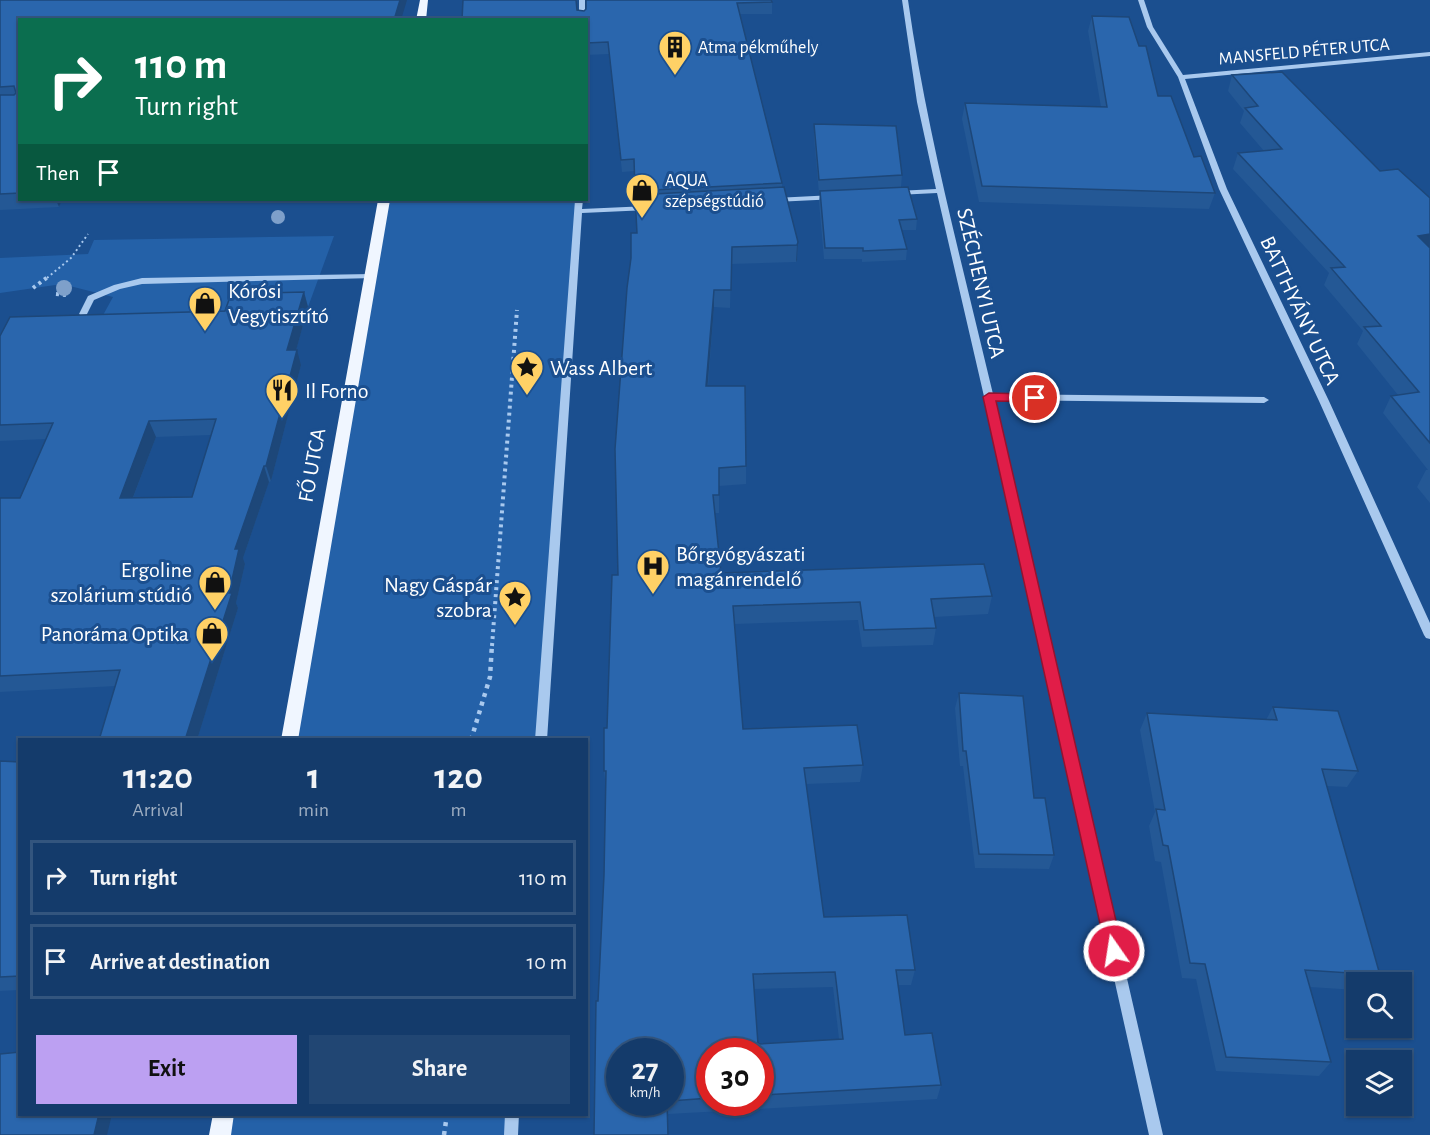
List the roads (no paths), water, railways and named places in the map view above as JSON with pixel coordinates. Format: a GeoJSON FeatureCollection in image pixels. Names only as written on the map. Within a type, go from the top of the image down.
{"type":"FeatureCollection","features":[{"type":"Feature","properties":{"kind":"main road"},"geometry":{"type":"LineString","coordinates":[[421,18],[424,0]]}},
{"type":"Feature","properties":{"kind":"main road","name":"FŐ UTCA"},"geometry":{"type":"LineString","coordinates":[[289,738],[384,201]]}},
{"type":"Feature","properties":{"kind":"main road"},"geometry":{"type":"LineString","coordinates":[[220,1135],[224,1116]]}},
{"type":"Feature","properties":{"kind":"street"},"geometry":{"type":"LineString","coordinates":[[582,0],[582,18]]}},
{"type":"Feature","properties":{"kind":"street","name":"SZÉCHENYI UTCA"},"geometry":{"type":"LineString","coordinates":[[905,0],[912,58],[940,191],[989,397],[1156,1135]]}},
{"type":"Feature","properties":{"kind":"street","name":"BATTHYÁNY UTCA"},"geometry":{"type":"LineString","coordinates":[[1141,0],[1150,27],[1181,77],[1223,189],[1329,412],[1430,635]]}},
{"type":"Feature","properties":{"kind":"street","name":"MANSFELD PÉTER UTCA"},"geometry":{"type":"LineString","coordinates":[[1181,77],[1430,54]]}},
{"type":"Feature","properties":{"kind":"street"},"geometry":{"type":"LineString","coordinates":[[882,194],[940,191]]}},
{"type":"Feature","properties":{"kind":"street"},"geometry":{"type":"LineString","coordinates":[[766,201],[847,196]]}},
{"type":"Feature","properties":{"kind":"street"},"geometry":{"type":"LineString","coordinates":[[541,738],[579,201]]}},
{"type":"Feature","properties":{"kind":"street"},"geometry":{"type":"LineString","coordinates":[[579,211],[661,207]]}},
{"type":"Feature","properties":{"kind":"street"},"geometry":{"type":"LineString","coordinates":[[83,314],[91,298],[117,287],[142,281],[371,276]]}},
{"type":"Feature","properties":{"kind":"street"},"geometry":{"type":"LineString","coordinates":[[989,397],[1264,400]]}},
{"type":"Feature","properties":{"kind":"street"},"geometry":{"type":"LineString","coordinates":[[511,1135],[512,1116]]}},
{"type":"Feature","properties":{"kind":"place","name":"Atma pékműhely"},"geometry":{"type":"Point","coordinates":[675,76]}},
{"type":"Feature","properties":{"kind":"place","name":"AQUA szépségstúdió"},"geometry":{"type":"Point","coordinates":[642,219]}},
{"type":"Feature","properties":{"kind":"place","name":"Kórósi Vegytisztító"},"geometry":{"type":"Point","coordinates":[205,332]}},
{"type":"Feature","properties":{"kind":"place","name":"Wass Albert"},"geometry":{"type":"Point","coordinates":[527,396]}},
{"type":"Feature","properties":{"kind":"place","name":"Il Forno"},"geometry":{"type":"Point","coordinates":[282,419]}},
{"type":"Feature","properties":{"kind":"place","name":"Bőrgyógyászati magánrendelő"},"geometry":{"type":"Point","coordinates":[653,595]}},
{"type":"Feature","properties":{"kind":"place","name":"Ergoline szolárium stúdió"},"geometry":{"type":"Point","coordinates":[215,611]}},
{"type":"Feature","properties":{"kind":"place","name":"Nagy Gáspár szobra"},"geometry":{"type":"Point","coordinates":[515,626]}},
{"type":"Feature","properties":{"kind":"place","name":"Panoráma Optika"},"geometry":{"type":"Point","coordinates":[212,662]}}]}
